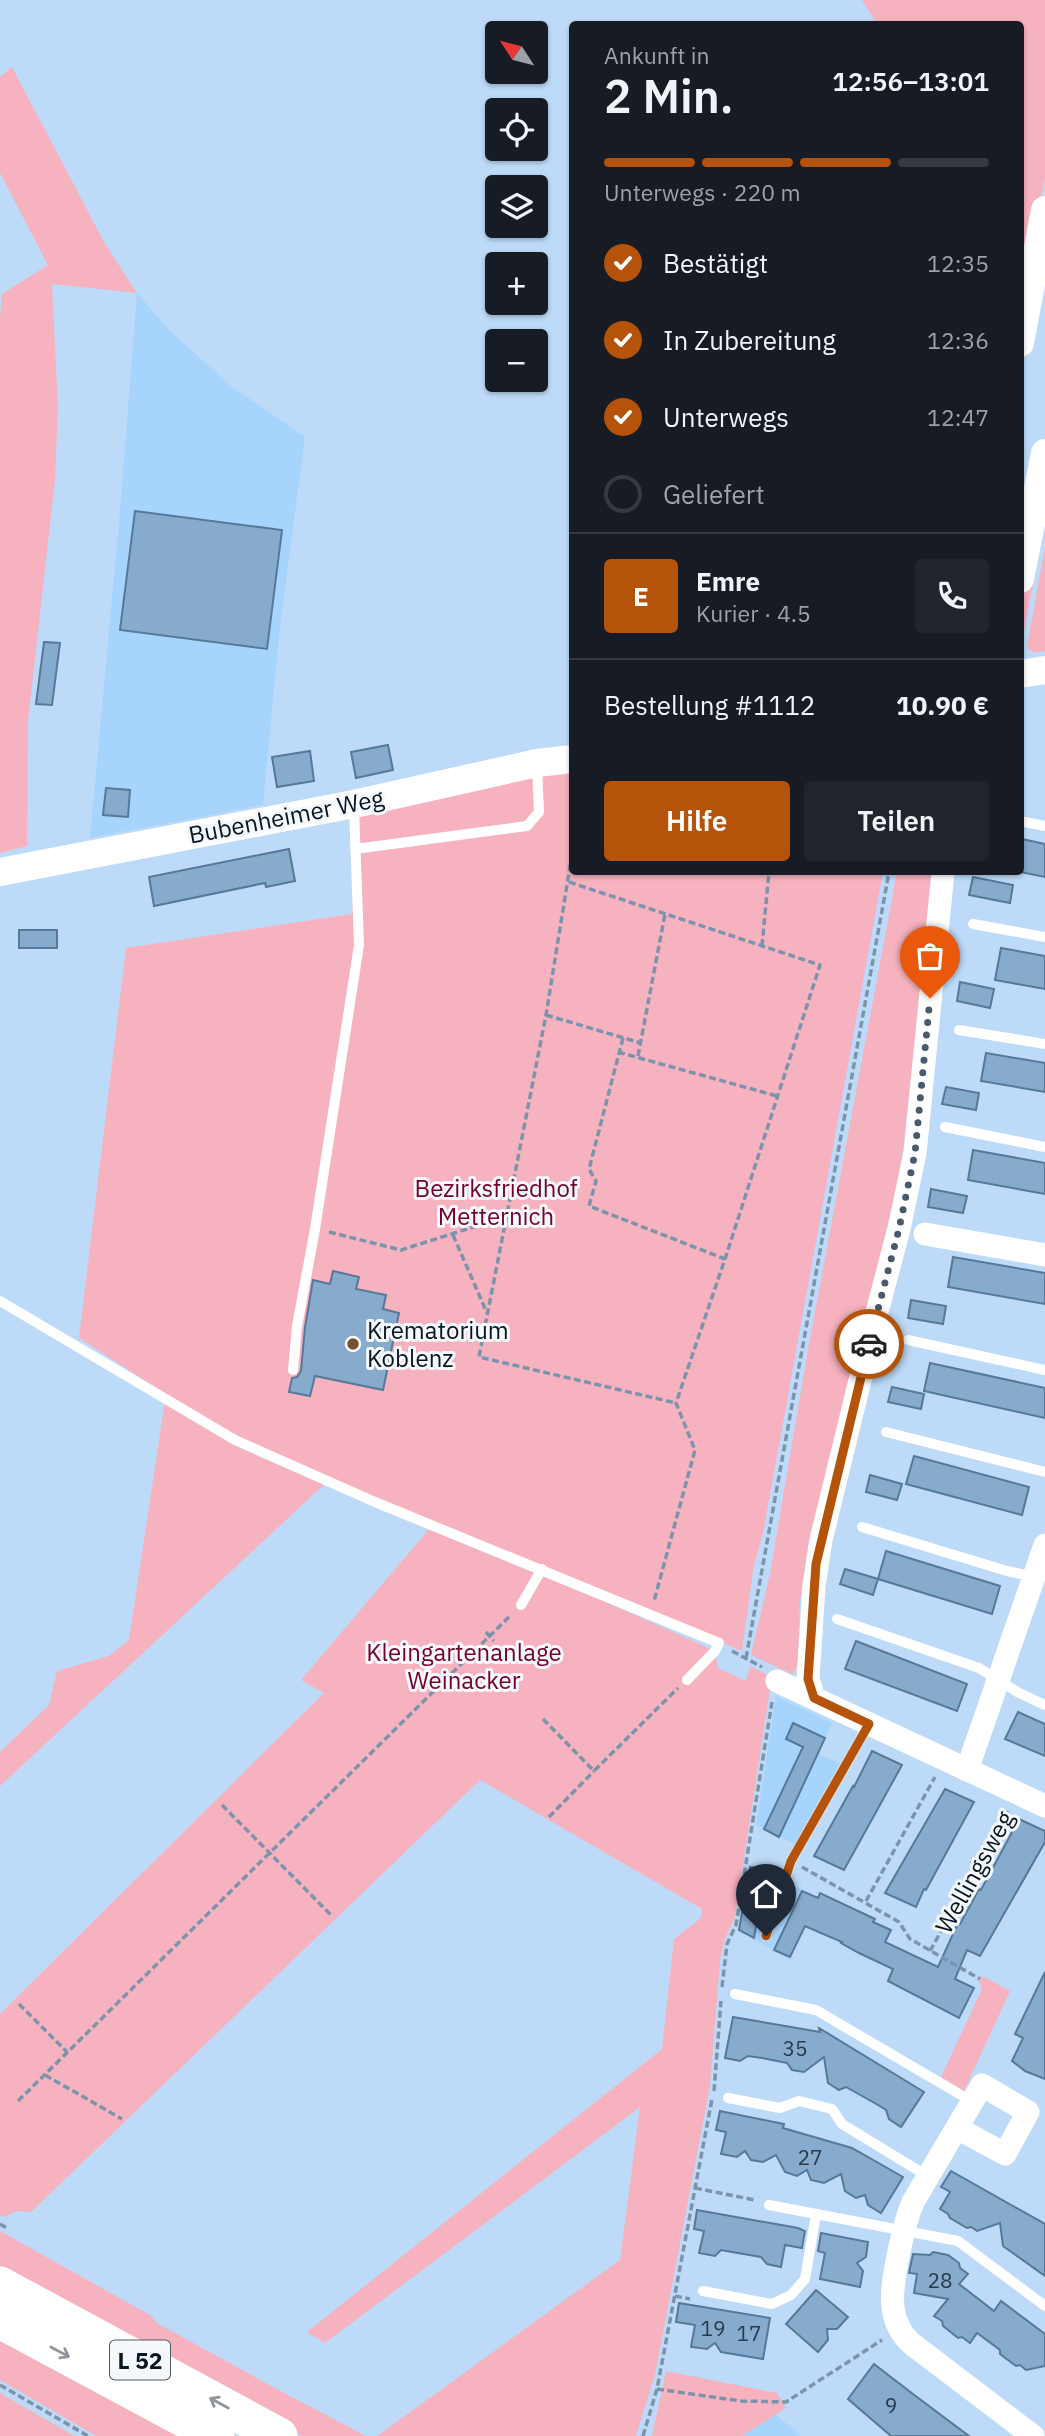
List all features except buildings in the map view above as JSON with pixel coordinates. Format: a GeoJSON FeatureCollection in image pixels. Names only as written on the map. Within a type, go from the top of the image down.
{"type":"FeatureCollection","features":[{"type":"Feature","properties":{"kind":"main road","name":"L 52"},"geometry":{"type":"LineString","coordinates":[[0,2285],[279,2436]]}},
{"type":"Feature","properties":{"kind":"main road","name":"L 52"},"geometry":{"type":"LineString","coordinates":[[0,2320],[216,2436]]}},
{"type":"Feature","properties":{"kind":"street"},"geometry":{"type":"LineString","coordinates":[[1024,321],[1045,210]]}},
{"type":"Feature","properties":{"kind":"street"},"geometry":{"type":"LineString","coordinates":[[1024,555],[1045,453]]}},
{"type":"Feature","properties":{"kind":"street"},"geometry":{"type":"LineString","coordinates":[[1024,673],[1045,670]]}},
{"type":"Feature","properties":{"kind":"street","name":"Bubenheimer Weg"},"geometry":{"type":"LineString","coordinates":[[0,872],[354,804],[537,763],[569,759]]}},
{"type":"Feature","properties":{"kind":"street"},"geometry":{"type":"LineString","coordinates":[[814,1698],[808,1679],[816,1564],[899,1229],[915,1153],[943,875]]}},
{"type":"Feature","properties":{"kind":"street"},"geometry":{"type":"LineString","coordinates":[[925,1234],[1045,1255]]}},
{"type":"Feature","properties":{"kind":"street"},"geometry":{"type":"LineString","coordinates":[[967,1770],[1039,1578],[1045,1545]]}},
{"type":"Feature","properties":{"kind":"street","name":"Wellingsweg"},"geometry":{"type":"LineString","coordinates":[[777,1681],[1045,1806]]}},
{"type":"Feature","properties":{"kind":"street"},"geometry":{"type":"LineString","coordinates":[[957,2128],[1005,2154],[1028,2112],[982,2085],[913,2202],[903,2231],[892,2288],[893,2310],[898,2329],[912,2344],[1032,2436]]}},
{"type":"Feature","properties":{"kind":"lane"},"geometry":{"type":"LineString","coordinates":[[355,849],[527,826],[539,812],[537,763]]}},
{"type":"Feature","properties":{"kind":"lane"},"geometry":{"type":"LineString","coordinates":[[293,1370],[297,1326],[359,945],[354,804]]}},
{"type":"Feature","properties":{"kind":"lane"},"geometry":{"type":"LineString","coordinates":[[1024,822],[1045,826]]}},
{"type":"Feature","properties":{"kind":"lane"},"geometry":{"type":"LineString","coordinates":[[972,924],[1045,937]]}},
{"type":"Feature","properties":{"kind":"lane"},"geometry":{"type":"LineString","coordinates":[[958,1030],[1045,1044]]}},
{"type":"Feature","properties":{"kind":"lane"},"geometry":{"type":"LineString","coordinates":[[945,1127],[1045,1147]]}},
{"type":"Feature","properties":{"kind":"lane"},"geometry":{"type":"LineString","coordinates":[[0,1301],[235,1440],[375,1503],[719,1643],[715,1651],[687,1680]]}},
{"type":"Feature","properties":{"kind":"lane"},"geometry":{"type":"LineString","coordinates":[[908,1340],[1045,1370]]}},
{"type":"Feature","properties":{"kind":"lane"},"geometry":{"type":"LineString","coordinates":[[886,1432],[1045,1472]]}},
{"type":"Feature","properties":{"kind":"lane"},"geometry":{"type":"LineString","coordinates":[[862,1527],[1007,1571],[1039,1578]]}},
{"type":"Feature","properties":{"kind":"lane"},"geometry":{"type":"LineString","coordinates":[[521,1605],[542,1569]]}},
{"type":"Feature","properties":{"kind":"lane"},"geometry":{"type":"LineString","coordinates":[[836,1619],[979,1668],[1019,1693],[1045,1705]]}},
{"type":"Feature","properties":{"kind":"lane"},"geometry":{"type":"LineString","coordinates":[[766,1936],[791,1861],[869,1724]]}},
{"type":"Feature","properties":{"kind":"lane"},"geometry":{"type":"LineString","coordinates":[[735,1994],[816,2010],[973,2102]]}},
{"type":"Feature","properties":{"kind":"lane"},"geometry":{"type":"LineString","coordinates":[[728,2098],[780,2108],[799,2101],[832,2109],[842,2124],[929,2176]]}},
{"type":"Feature","properties":{"kind":"lane"},"geometry":{"type":"LineString","coordinates":[[769,2205],[958,2241],[1045,2306]]}},
{"type":"Feature","properties":{"kind":"lane"},"geometry":{"type":"LineString","coordinates":[[703,2291],[772,2304],[791,2295],[805,2279],[816,2214]]}},
{"type":"Feature","properties":{"kind":"path"},"geometry":{"type":"LineString","coordinates":[[570,875],[546,1015],[479,1357],[676,1404]]}},
{"type":"Feature","properties":{"kind":"path"},"geometry":{"type":"LineString","coordinates":[[762,946],[769,875]]}},
{"type":"Feature","properties":{"kind":"path"},"geometry":{"type":"LineString","coordinates":[[643,2436],[657,2389],[716,2079],[723,1967],[727,1944],[736,1926],[772,1696],[777,1681],[756,1662],[746,1658],[888,875]]}},
{"type":"Feature","properties":{"kind":"path"},"geometry":{"type":"LineString","coordinates":[[569,882],[820,965],[676,1404],[695,1450],[649,1616]]}},
{"type":"Feature","properties":{"kind":"path"},"geometry":{"type":"LineString","coordinates":[[638,1057],[665,914]]}},
{"type":"Feature","properties":{"kind":"path"},"geometry":{"type":"LineString","coordinates":[[546,1015],[641,1043]]}},
{"type":"Feature","properties":{"kind":"path"},"geometry":{"type":"LineString","coordinates":[[623,1038],[589,1169],[596,1181],[589,1206],[725,1259]]}},
{"type":"Feature","properties":{"kind":"path"},"geometry":{"type":"LineString","coordinates":[[618,1052],[777,1096]]}},
{"type":"Feature","properties":{"kind":"path"},"geometry":{"type":"LineString","coordinates":[[315,1228],[401,1250],[505,1217]]}},
{"type":"Feature","properties":{"kind":"path"},"geometry":{"type":"LineString","coordinates":[[453,1235],[487,1315]]}},
{"type":"Feature","properties":{"kind":"path"},"geometry":{"type":"LineString","coordinates":[[18,2101],[488,1634],[521,1605]]}},
{"type":"Feature","properties":{"kind":"path"},"geometry":{"type":"LineString","coordinates":[[488,1634],[494,1641]]}},
{"type":"Feature","properties":{"kind":"path"},"geometry":{"type":"LineString","coordinates":[[550,1817],[687,1680]]}},
{"type":"Feature","properties":{"kind":"path"},"geometry":{"type":"LineString","coordinates":[[543,1719],[594,1771]]}},
{"type":"Feature","properties":{"kind":"path"},"geometry":{"type":"LineString","coordinates":[[865,1902],[945,1760]]}},
{"type":"Feature","properties":{"kind":"path","name":"Wellingsweg"},"geometry":{"type":"LineString","coordinates":[[930,1951],[1018,1794]]}},
{"type":"Feature","properties":{"kind":"path"},"geometry":{"type":"LineString","coordinates":[[222,1805],[332,1916]]}},
{"type":"Feature","properties":{"kind":"path","name":"Wellingsweg"},"geometry":{"type":"LineString","coordinates":[[791,1861],[899,1922],[910,1939],[980,1979]]}},
{"type":"Feature","properties":{"kind":"path"},"geometry":{"type":"LineString","coordinates":[[19,2004],[68,2053]]}},
{"type":"Feature","properties":{"kind":"path"},"geometry":{"type":"LineString","coordinates":[[45,2075],[122,2119]]}},
{"type":"Feature","properties":{"kind":"path"},"geometry":{"type":"LineString","coordinates":[[695,2188],[754,2199],[769,2205]]}},
{"type":"Feature","properties":{"kind":"path"},"geometry":{"type":"LineString","coordinates":[[0,2224],[7,2228]]}},
{"type":"Feature","properties":{"kind":"path"},"geometry":{"type":"LineString","coordinates":[[657,2389],[741,2401],[786,2402],[898,2329]]}},
{"type":"Feature","properties":{"kind":"path"},"geometry":{"type":"LineString","coordinates":[[0,2385],[88,2436]]}},
{"type":"Feature","properties":{"kind":"shaded area"},"geometry":{"type":"Polygon","coordinates":[[[137,293],[170,331],[231,386],[305,437],[280,627],[263,805],[90,838],[120,511],[137,293]]]}},
{"type":"Feature","properties":{"kind":"shaded area"},"geometry":{"type":"Polygon","coordinates":[[[776,1696],[832,1723],[819,1754],[840,1763],[795,1844],[756,1825],[776,1696]]]}},
{"type":"Feature","properties":{"kind":"shaded area"},"geometry":{"type":"Polygon","coordinates":[[[750,1867],[766,1870],[818,1898],[790,1960],[739,1930],[750,1867]]]}},
{"type":"Feature","properties":{"kind":"shaded area"},"geometry":{"type":"Polygon","coordinates":[[[775,2414],[801,2436],[742,2436],[775,2414]]]}},
{"type":"Feature","properties":{"kind":"green space"},"geometry":{"type":"Polygon","coordinates":[[[862,0],[1045,0],[1045,178],[1024,285],[1024,21],[875,21],[862,0]]]}},
{"type":"Feature","properties":{"kind":"green space"},"geometry":{"type":"Polygon","coordinates":[[[12,67],[104,242],[137,293],[52,284],[58,408],[55,480],[28,721],[27,846],[0,853],[0,318],[2,294],[48,265],[0,173],[0,77],[12,67]]]}},
{"type":"Feature","properties":{"kind":"green space"},"geometry":{"type":"Polygon","coordinates":[[[1045,486],[1045,523],[1024,631],[1024,594],[1045,486]]]}},
{"type":"Feature","properties":{"kind":"green space"},"geometry":{"type":"Polygon","coordinates":[[[1045,548],[1045,651],[1035,653],[1029,650],[1027,645],[1045,548]]]}},
{"type":"Feature","properties":{"kind":"green space","name":"Bezirksfriedhof Metternich"},"geometry":{"type":"Polygon","coordinates":[[[569,769],[569,875],[882,875],[763,1533],[754,1565],[742,1651],[329,1480],[0,1786],[0,1752],[49,1705],[57,1671],[109,1656],[129,1640],[166,1394],[79,1338],[126,948],[352,914],[359,811],[569,769]]]}},
{"type":"Feature","properties":{"kind":"green space"},"geometry":{"type":"Polygon","coordinates":[[[896,875],[933,875],[903,1151],[893,1203],[808,1546],[800,1601],[798,1666],[792,1674],[751,1655],[770,1574],[808,1349],[896,875]]]}},
{"type":"Feature","properties":{"kind":"green space","name":"Kleingartenanlage Weinacker"},"geometry":{"type":"Polygon","coordinates":[[[430,1528],[573,1587],[715,1651],[718,1668],[746,1681],[750,1666],[772,1677],[735,1917],[725,1939],[720,1961],[710,2086],[655,2375],[636,2436],[377,2436],[620,2260],[640,2107],[325,2343],[307,2332],[662,2049],[674,1939],[701,1918],[702,1909],[480,1780],[31,2212],[16,2211],[4,2217],[0,2215],[0,2014],[324,1693],[301,1680],[430,1528]]]}},
{"type":"Feature","properties":{"kind":"green space"},"geometry":{"type":"Polygon","coordinates":[[[982,1976],[1010,1991],[964,2091],[941,2077],[982,1989],[979,1982],[982,1976]]]}},
{"type":"Feature","properties":{"kind":"green space"},"geometry":{"type":"Polygon","coordinates":[[[0,2231],[150,2315],[157,2323],[366,2436],[302,2436],[0,2273],[0,2231]]]}},
{"type":"Feature","properties":{"kind":"green space"},"geometry":{"type":"Polygon","coordinates":[[[0,2332],[192,2436],[96,2436],[0,2380],[0,2332]]]}},
{"type":"Feature","properties":{"kind":"green space"},"geometry":{"type":"Polygon","coordinates":[[[666,2371],[777,2393],[786,2408],[742,2436],[652,2436],[666,2371]]]}},
{"type":"Feature","properties":{"kind":"green space"},"geometry":{"type":"Polygon","coordinates":[[[0,2393],[75,2436],[0,2436],[0,2393]]]}},
{"type":"Feature","properties":{"kind":"way so far"},"geometry":{"type":"LineString","coordinates":[[869,1344],[899,1229],[915,1153],[930,998]]}},
{"type":"Feature","properties":{"kind":"place","name":"Krematorium Koblenz"},"geometry":{"type":"Point","coordinates":[353,1344]}},
{"type":"Feature","properties":{"kind":"route"},"geometry":{"type":"LineString","coordinates":[[766,1936],[791,1861],[869,1724],[814,1698],[808,1679],[816,1564],[869,1344]]}}]}
